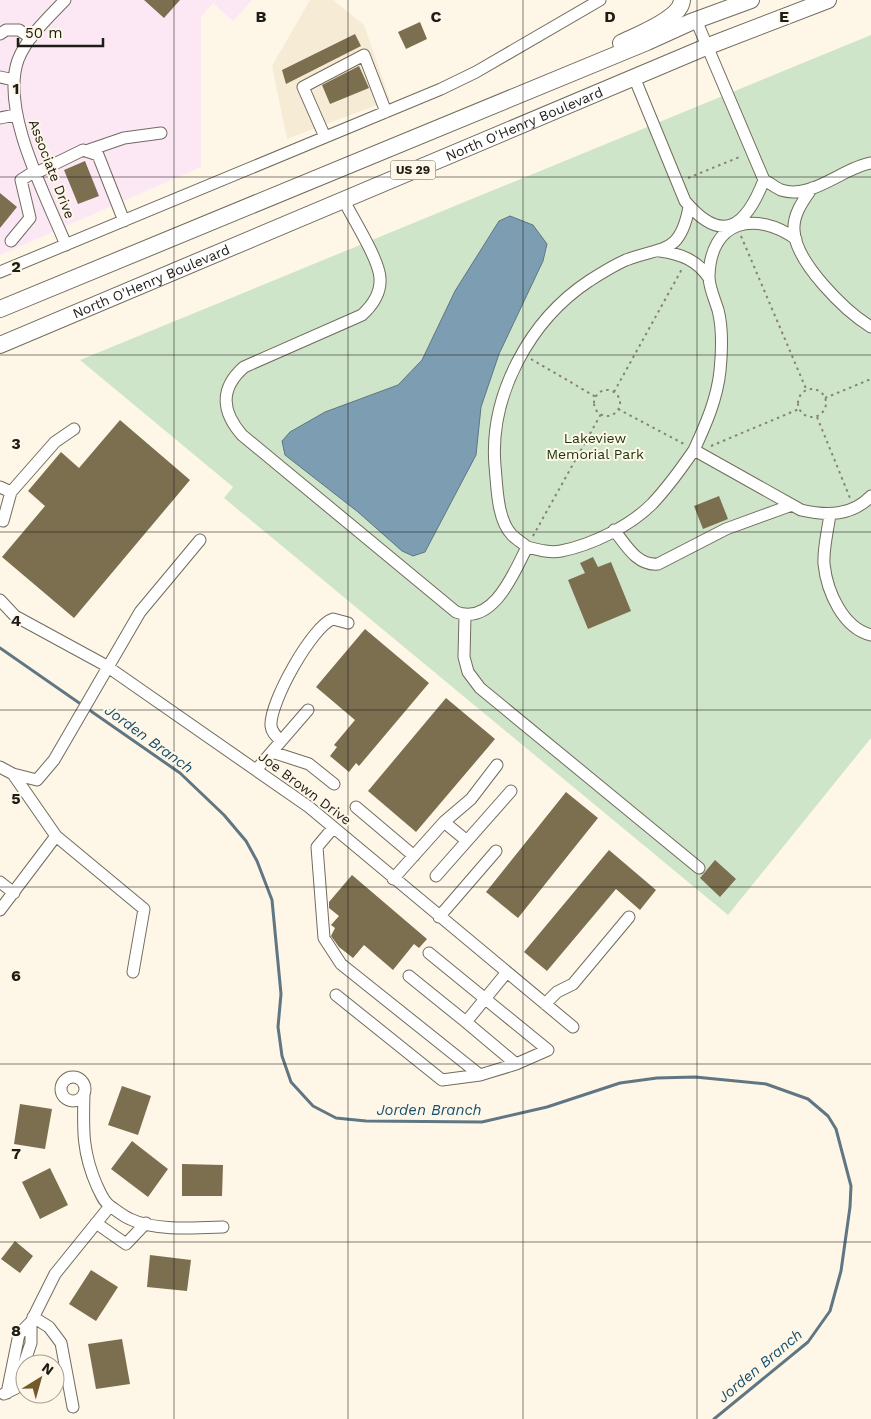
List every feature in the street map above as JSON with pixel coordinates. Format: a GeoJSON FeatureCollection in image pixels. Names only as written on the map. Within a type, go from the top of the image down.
{"type":"FeatureCollection","features":[{"type":"Feature","properties":{"kind":"highway"},"geometry":{"type":"LineString","coordinates":[[523,93],[669,18],[678,11],[682,0]]}},
{"type":"Feature","properties":{"kind":"highway","name":"North O'Henry Boulevard"},"geometry":{"type":"LineString","coordinates":[[0,309],[696,20],[751,0]]}},
{"type":"Feature","properties":{"kind":"highway","name":"North O'Henry Boulevard"},"geometry":{"type":"LineString","coordinates":[[0,345],[634,77],[828,0]]}},
{"type":"Feature","properties":{"kind":"street"},"geometry":{"type":"LineString","coordinates":[[48,0],[61,4]]}},
{"type":"Feature","properties":{"kind":"street"},"geometry":{"type":"LineString","coordinates":[[0,272],[386,112],[476,72],[600,0]]}},
{"type":"Feature","properties":{"kind":"street","name":"Associate Drive"},"geometry":{"type":"LineString","coordinates":[[61,4],[31,38],[18,59],[14,80],[15,115],[18,130],[66,245]]}},
{"type":"Feature","properties":{"kind":"street"},"geometry":{"type":"LineString","coordinates":[[696,20],[706,48],[764,180],[781,190],[796,193],[812,188],[859,165],[871,163]]}},
{"type":"Feature","properties":{"kind":"street"},"geometry":{"type":"LineString","coordinates":[[0,34],[6,30],[19,30],[31,38]]}},
{"type":"Feature","properties":{"kind":"street"},"geometry":{"type":"LineString","coordinates":[[326,137],[304,87],[364,55],[386,112]]}},
{"type":"Feature","properties":{"kind":"street"},"geometry":{"type":"LineString","coordinates":[[0,77],[14,80]]}},
{"type":"Feature","properties":{"kind":"street"},"geometry":{"type":"LineString","coordinates":[[634,77],[677,182],[689,207],[697,216],[709,223],[726,228],[763,223],[781,229],[796,239]]}},
{"type":"Feature","properties":{"kind":"street"},"geometry":{"type":"LineString","coordinates":[[0,118],[15,115]]}},
{"type":"Feature","properties":{"kind":"street"},"geometry":{"type":"LineString","coordinates":[[11,241],[30,218],[21,180],[74,154],[124,138],[161,133]]}},
{"type":"Feature","properties":{"kind":"street"},"geometry":{"type":"LineString","coordinates":[[89,150],[98,155],[124,221]]}},
{"type":"Feature","properties":{"kind":"street"},"geometry":{"type":"LineString","coordinates":[[709,278],[713,254],[721,240],[756,200],[764,180]]}},
{"type":"Feature","properties":{"kind":"street"},"geometry":{"type":"LineString","coordinates":[[812,188],[798,207],[794,229],[798,246],[814,272],[840,302],[871,327]]}},
{"type":"Feature","properties":{"kind":"street"},"geometry":{"type":"LineString","coordinates":[[343,199],[376,264],[380,277],[378,293],[372,306],[362,315],[244,367],[234,376],[228,388],[226,411],[231,423],[242,435],[456,612],[465,615],[479,613],[503,592],[528,547]]}},
{"type":"Feature","properties":{"kind":"street"},"geometry":{"type":"LineString","coordinates":[[660,251],[676,253],[687,258],[703,270],[709,278],[718,312],[720,370],[716,395],[708,420],[694,450],[674,479],[650,505],[614,530],[592,541],[561,551],[543,551],[528,547],[511,534],[503,518],[498,494],[495,461],[496,434],[502,400],[522,354],[534,334],[559,304],[588,282],[625,260],[660,251],[675,241],[686,225],[689,207]]}},
{"type":"Feature","properties":{"kind":"street"},"geometry":{"type":"LineString","coordinates":[[3,521],[11,492],[55,442],[74,429]]}},
{"type":"Feature","properties":{"kind":"street"},"geometry":{"type":"LineString","coordinates":[[694,450],[808,512],[830,514],[855,508],[871,496]]}},
{"type":"Feature","properties":{"kind":"street"},"geometry":{"type":"LineString","coordinates":[[0,487],[11,492]]}},
{"type":"Feature","properties":{"kind":"street"},"geometry":{"type":"LineString","coordinates":[[614,530],[636,557],[649,565],[658,564],[726,529],[792,505]]}},
{"type":"Feature","properties":{"kind":"street"},"geometry":{"type":"LineString","coordinates":[[830,514],[824,564],[831,592],[846,619],[860,632],[871,635]]}},
{"type":"Feature","properties":{"kind":"street"},"geometry":{"type":"LineString","coordinates":[[0,767],[13,774],[36,780],[54,760],[140,612],[200,540]]}},
{"type":"Feature","properties":{"kind":"street","name":"Joe Brown Drive"},"geometry":{"type":"LineString","coordinates":[[0,600],[15,616],[109,668],[256,770],[333,828],[573,1027]]}},
{"type":"Feature","properties":{"kind":"street"},"geometry":{"type":"LineString","coordinates":[[465,615],[464,657],[468,672],[480,688],[699,868]]}},
{"type":"Feature","properties":{"kind":"street"},"geometry":{"type":"LineString","coordinates":[[281,741],[272,732],[271,723],[277,699],[284,682],[323,625],[334,619],[348,623]]}},
{"type":"Feature","properties":{"kind":"street"},"geometry":{"type":"LineString","coordinates":[[256,770],[308,710]]}},
{"type":"Feature","properties":{"kind":"street"},"geometry":{"type":"LineString","coordinates":[[272,752],[309,764],[334,784]]}},
{"type":"Feature","properties":{"kind":"street"},"geometry":{"type":"LineString","coordinates":[[394,879],[444,822],[471,799],[497,765]]}},
{"type":"Feature","properties":{"kind":"street"},"geometry":{"type":"LineString","coordinates":[[13,774],[56,836],[144,909],[134,972]]}},
{"type":"Feature","properties":{"kind":"street"},"geometry":{"type":"LineString","coordinates":[[436,876],[511,791]]}},
{"type":"Feature","properties":{"kind":"street"},"geometry":{"type":"LineString","coordinates":[[356,807],[414,856]]}},
{"type":"Feature","properties":{"kind":"street"},"geometry":{"type":"LineString","coordinates":[[444,822],[467,841]]}},
{"type":"Feature","properties":{"kind":"street"},"geometry":{"type":"LineString","coordinates":[[333,828],[317,848],[324,938],[341,964],[480,1075]]}},
{"type":"Feature","properties":{"kind":"street"},"geometry":{"type":"LineString","coordinates":[[0,910],[56,836]]}},
{"type":"Feature","properties":{"kind":"street"},"geometry":{"type":"LineString","coordinates":[[439,917],[496,851]]}},
{"type":"Feature","properties":{"kind":"street"},"geometry":{"type":"LineString","coordinates":[[0,882],[14,893]]}},
{"type":"Feature","properties":{"kind":"street"},"geometry":{"type":"LineString","coordinates":[[545,1004],[557,992],[573,984],[628,917]]}},
{"type":"Feature","properties":{"kind":"street"},"geometry":{"type":"LineString","coordinates":[[336,995],[442,1080],[480,1075],[516,1064],[548,1050],[429,954]]}},
{"type":"Feature","properties":{"kind":"street"},"geometry":{"type":"LineString","coordinates":[[466,1022],[506,972]]}},
{"type":"Feature","properties":{"kind":"street"},"geometry":{"type":"LineString","coordinates":[[409,976],[516,1064]]}},
{"type":"Feature","properties":{"kind":"street"},"geometry":{"type":"LineString","coordinates":[[84,1093],[83,1127],[87,1164],[104,1202],[131,1220],[186,1228],[223,1227]]}},
{"type":"Feature","properties":{"kind":"street"},"geometry":{"type":"LineString","coordinates":[[8,1392],[19,1334],[32,1320],[55,1274],[110,1206]]}},
{"type":"Feature","properties":{"kind":"street"},"geometry":{"type":"LineString","coordinates":[[96,1223],[126,1244],[146,1223]]}},
{"type":"Feature","properties":{"kind":"street"},"geometry":{"type":"LineString","coordinates":[[32,1320],[50,1327],[62,1344],[72,1407]]}},
{"type":"Feature","properties":{"kind":"path"},"geometry":{"type":"LineString","coordinates":[[677,182],[752,152]]}},
{"type":"Feature","properties":{"kind":"path"},"geometry":{"type":"LineString","coordinates":[[734,226],[741,236],[807,391]]}},
{"type":"Feature","properties":{"kind":"path"},"geometry":{"type":"LineString","coordinates":[[614,392],[687,258]]}},
{"type":"Feature","properties":{"kind":"path"},"geometry":{"type":"LineString","coordinates":[[522,354],[596,397]]}},
{"type":"Feature","properties":{"kind":"path"},"geometry":{"type":"LineString","coordinates":[[825,398],[871,379]]}},
{"type":"Feature","properties":{"kind":"path"},"geometry":{"type":"LineString","coordinates":[[818,390],[825,398],[825,409],[817,417],[805,416],[799,409],[799,399],[807,391],[818,390]]}},
{"type":"Feature","properties":{"kind":"path"},"geometry":{"type":"LineString","coordinates":[[604,391],[614,392],[620,400],[618,409],[609,415],[601,414],[596,408],[596,397],[604,391]]}},
{"type":"Feature","properties":{"kind":"path"},"geometry":{"type":"LineString","coordinates":[[618,409],[694,450],[710,447],[799,409]]}},
{"type":"Feature","properties":{"kind":"path"},"geometry":{"type":"LineString","coordinates":[[528,547],[601,414]]}},
{"type":"Feature","properties":{"kind":"path"},"geometry":{"type":"LineString","coordinates":[[817,417],[855,508]]}},
{"type":"Feature","properties":{"kind":"shaded area"},"geometry":{"type":"Polygon","coordinates":[[[0,0],[252,0],[233,21],[213,3],[201,17],[201,167],[0,255],[0,0]]]}},
{"type":"Feature","properties":{"kind":"shaded area"},"geometry":{"type":"Polygon","coordinates":[[[310,0],[333,0],[364,25],[390,100],[287,139],[272,66],[310,0]]]}},
{"type":"Feature","properties":{"kind":"green space","name":"Lakeview Memorial Park"},"geometry":{"type":"Polygon","coordinates":[[[871,35],[871,738],[728,915],[224,498],[233,487],[80,360],[871,35]]]}},
{"type":"Feature","properties":{"kind":"water"},"geometry":{"type":"Polygon","coordinates":[[[510,216],[533,225],[547,244],[543,261],[499,354],[481,407],[476,455],[425,552],[413,556],[402,551],[358,512],[285,455],[282,441],[290,432],[325,412],[398,385],[422,360],[455,291],[499,221],[510,216]]]}},
{"type":"Feature","properties":{"kind":"building"},"geometry":{"type":"Polygon","coordinates":[[[144,0],[180,0],[164,18],[144,0]]]}},
{"type":"Feature","properties":{"kind":"building"},"geometry":{"type":"Polygon","coordinates":[[[420,22],[427,39],[406,49],[398,32],[420,22]]]}},
{"type":"Feature","properties":{"kind":"building"},"geometry":{"type":"Polygon","coordinates":[[[355,34],[361,46],[286,84],[282,70],[355,34]]]}},
{"type":"Feature","properties":{"kind":"building"},"geometry":{"type":"Polygon","coordinates":[[[359,66],[369,88],[330,104],[322,85],[359,66]]]}},
{"type":"Feature","properties":{"kind":"building"},"geometry":{"type":"Polygon","coordinates":[[[85,161],[99,196],[78,204],[64,170],[85,161]]]}},
{"type":"Feature","properties":{"kind":"building"},"geometry":{"type":"Polygon","coordinates":[[[0,193],[17,207],[0,228],[0,193]]]}},
{"type":"Feature","properties":{"kind":"building"},"geometry":{"type":"Polygon","coordinates":[[[120,420],[190,480],[74,618],[2,557],[45,506],[28,491],[61,452],[79,468],[120,420]]]}},
{"type":"Feature","properties":{"kind":"building"},"geometry":{"type":"Polygon","coordinates":[[[719,496],[728,519],[703,529],[694,506],[719,496]]]}},
{"type":"Feature","properties":{"kind":"building"},"geometry":{"type":"Polygon","coordinates":[[[593,557],[598,567],[611,562],[631,611],[588,629],[568,580],[585,573],[580,563],[593,557]]]}},
{"type":"Feature","properties":{"kind":"building"},"geometry":{"type":"Polygon","coordinates":[[[365,629],[429,683],[359,766],[356,763],[349,772],[330,756],[337,747],[334,745],[355,720],[316,687],[365,629]]]}},
{"type":"Feature","properties":{"kind":"building"},"geometry":{"type":"Polygon","coordinates":[[[446,698],[495,739],[416,832],[368,791],[446,698]]]}},
{"type":"Feature","properties":{"kind":"building"},"geometry":{"type":"Polygon","coordinates":[[[566,792],[598,818],[518,918],[486,892],[566,792]]]}},
{"type":"Feature","properties":{"kind":"building"},"geometry":{"type":"Polygon","coordinates":[[[609,850],[656,890],[640,910],[616,889],[547,971],[524,952],[609,850]]]}},
{"type":"Feature","properties":{"kind":"building"},"geometry":{"type":"Polygon","coordinates":[[[715,860],[736,879],[720,897],[700,878],[715,860]]]}},
{"type":"Feature","properties":{"kind":"building"},"geometry":{"type":"Polygon","coordinates":[[[352,875],[427,939],[419,948],[414,944],[393,970],[364,945],[353,958],[339,947],[331,936],[335,928],[331,925],[339,916],[329,908],[329,902],[352,875]]]}},
{"type":"Feature","properties":{"kind":"building"},"geometry":{"type":"Polygon","coordinates":[[[122,1086],[151,1096],[138,1135],[108,1125],[122,1086]]]}},
{"type":"Feature","properties":{"kind":"building"},"geometry":{"type":"Polygon","coordinates":[[[20,1104],[52,1109],[45,1149],[14,1144],[20,1104]]]}},
{"type":"Feature","properties":{"kind":"building"},"geometry":{"type":"Polygon","coordinates":[[[132,1141],[168,1169],[148,1197],[111,1169],[132,1141]]]}},
{"type":"Feature","properties":{"kind":"building"},"geometry":{"type":"Polygon","coordinates":[[[182,1164],[223,1165],[222,1196],[182,1196],[182,1164]]]}},
{"type":"Feature","properties":{"kind":"building"},"geometry":{"type":"Polygon","coordinates":[[[50,1168],[68,1205],[40,1219],[22,1182],[50,1168]]]}},
{"type":"Feature","properties":{"kind":"building"},"geometry":{"type":"Polygon","coordinates":[[[15,1241],[33,1256],[20,1273],[1,1259],[15,1241]]]}},
{"type":"Feature","properties":{"kind":"building"},"geometry":{"type":"Polygon","coordinates":[[[150,1255],[191,1260],[187,1291],[147,1287],[150,1255]]]}},
{"type":"Feature","properties":{"kind":"building"},"geometry":{"type":"Polygon","coordinates":[[[91,1270],[118,1287],[96,1321],[69,1304],[91,1270]]]}},
{"type":"Feature","properties":{"kind":"building"},"geometry":{"type":"Polygon","coordinates":[[[122,1339],[130,1384],[96,1389],[88,1344],[122,1339]]]}},
{"type":"Feature","properties":{"kind":"waterway","name":"Jorden Branch"},"geometry":{"type":"LineString","coordinates":[[0,648],[180,773],[224,815],[246,841],[257,861],[272,900],[281,994],[278,1027],[282,1056],[291,1082],[313,1106],[336,1118],[366,1121],[482,1122],[547,1107],[620,1083],[657,1078],[695,1077],[766,1084],[808,1099],[828,1116],[836,1129],[851,1186],[841,1271],[830,1311],[808,1342],[714,1419]]}}]}
